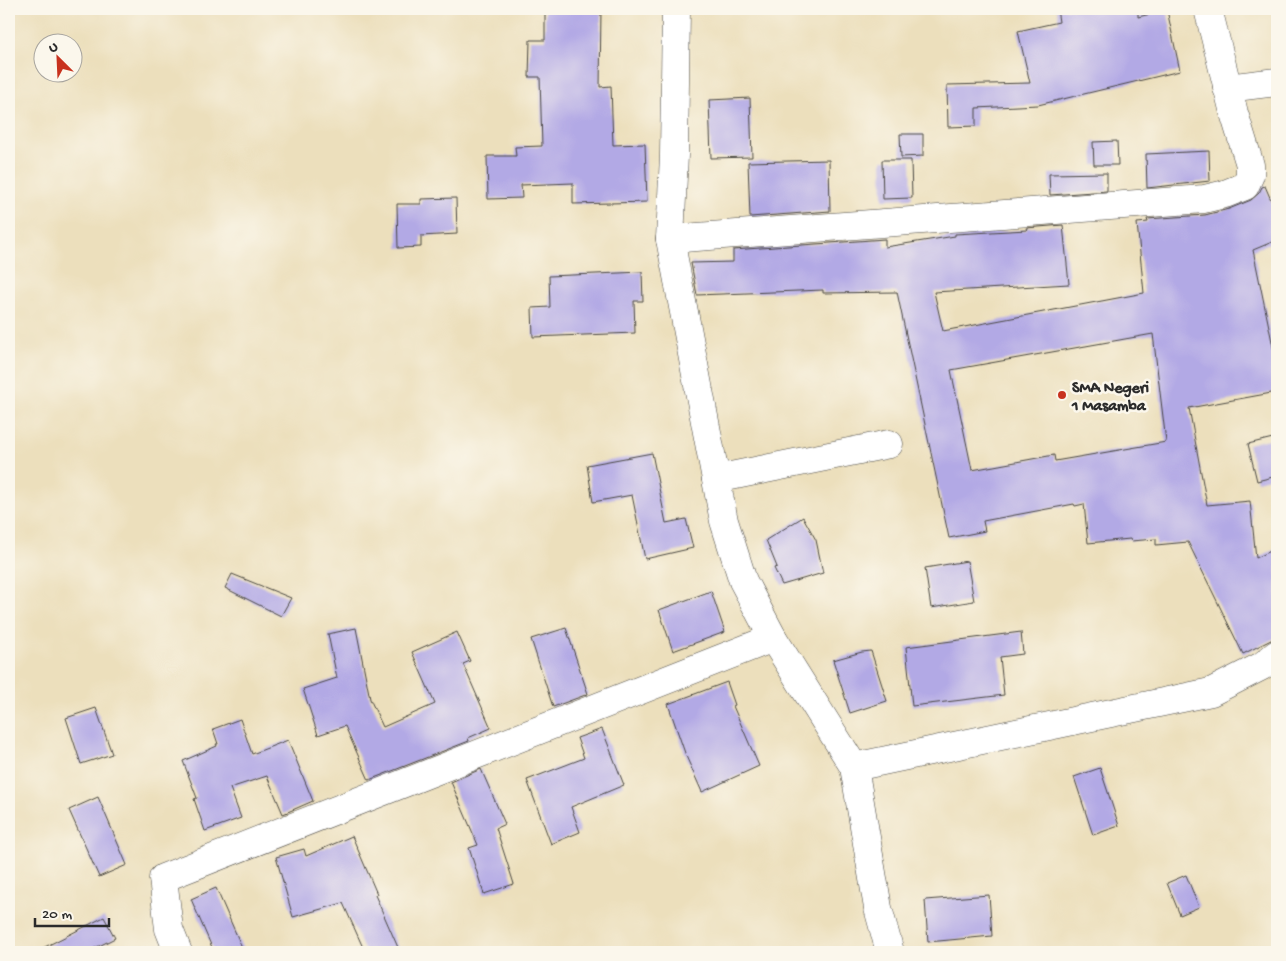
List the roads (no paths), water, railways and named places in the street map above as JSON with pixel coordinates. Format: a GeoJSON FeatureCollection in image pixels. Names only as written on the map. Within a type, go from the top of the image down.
{"type":"FeatureCollection","features":[{"type":"Feature","properties":{"kind":"street"},"geometry":{"type":"LineString","coordinates":[[676,9],[674,155],[670,239],[724,521],[743,581],[773,638],[854,767],[878,908],[890,952]]}},
{"type":"Feature","properties":{"kind":"street"},"geometry":{"type":"LineString","coordinates":[[670,239],[1204,199],[1225,194],[1245,186],[1250,175],[1250,165],[1227,88],[1208,9]]}},
{"type":"Feature","properties":{"kind":"street"},"geometry":{"type":"LineString","coordinates":[[1227,88],[1277,82]]}},
{"type":"Feature","properties":{"kind":"street"},"geometry":{"type":"LineString","coordinates":[[716,479],[889,444]]}},
{"type":"Feature","properties":{"kind":"street"},"geometry":{"type":"LineString","coordinates":[[178,952],[169,929],[163,878],[773,638]]}},
{"type":"Feature","properties":{"kind":"street"},"geometry":{"type":"LineString","coordinates":[[854,767],[1211,692],[1262,666],[1277,654]]}},
{"type":"Feature","properties":{"kind":"place","name":"SMA Negeri 1 Masamba"},"geometry":{"type":"Point","coordinates":[1062,395]}}]}
